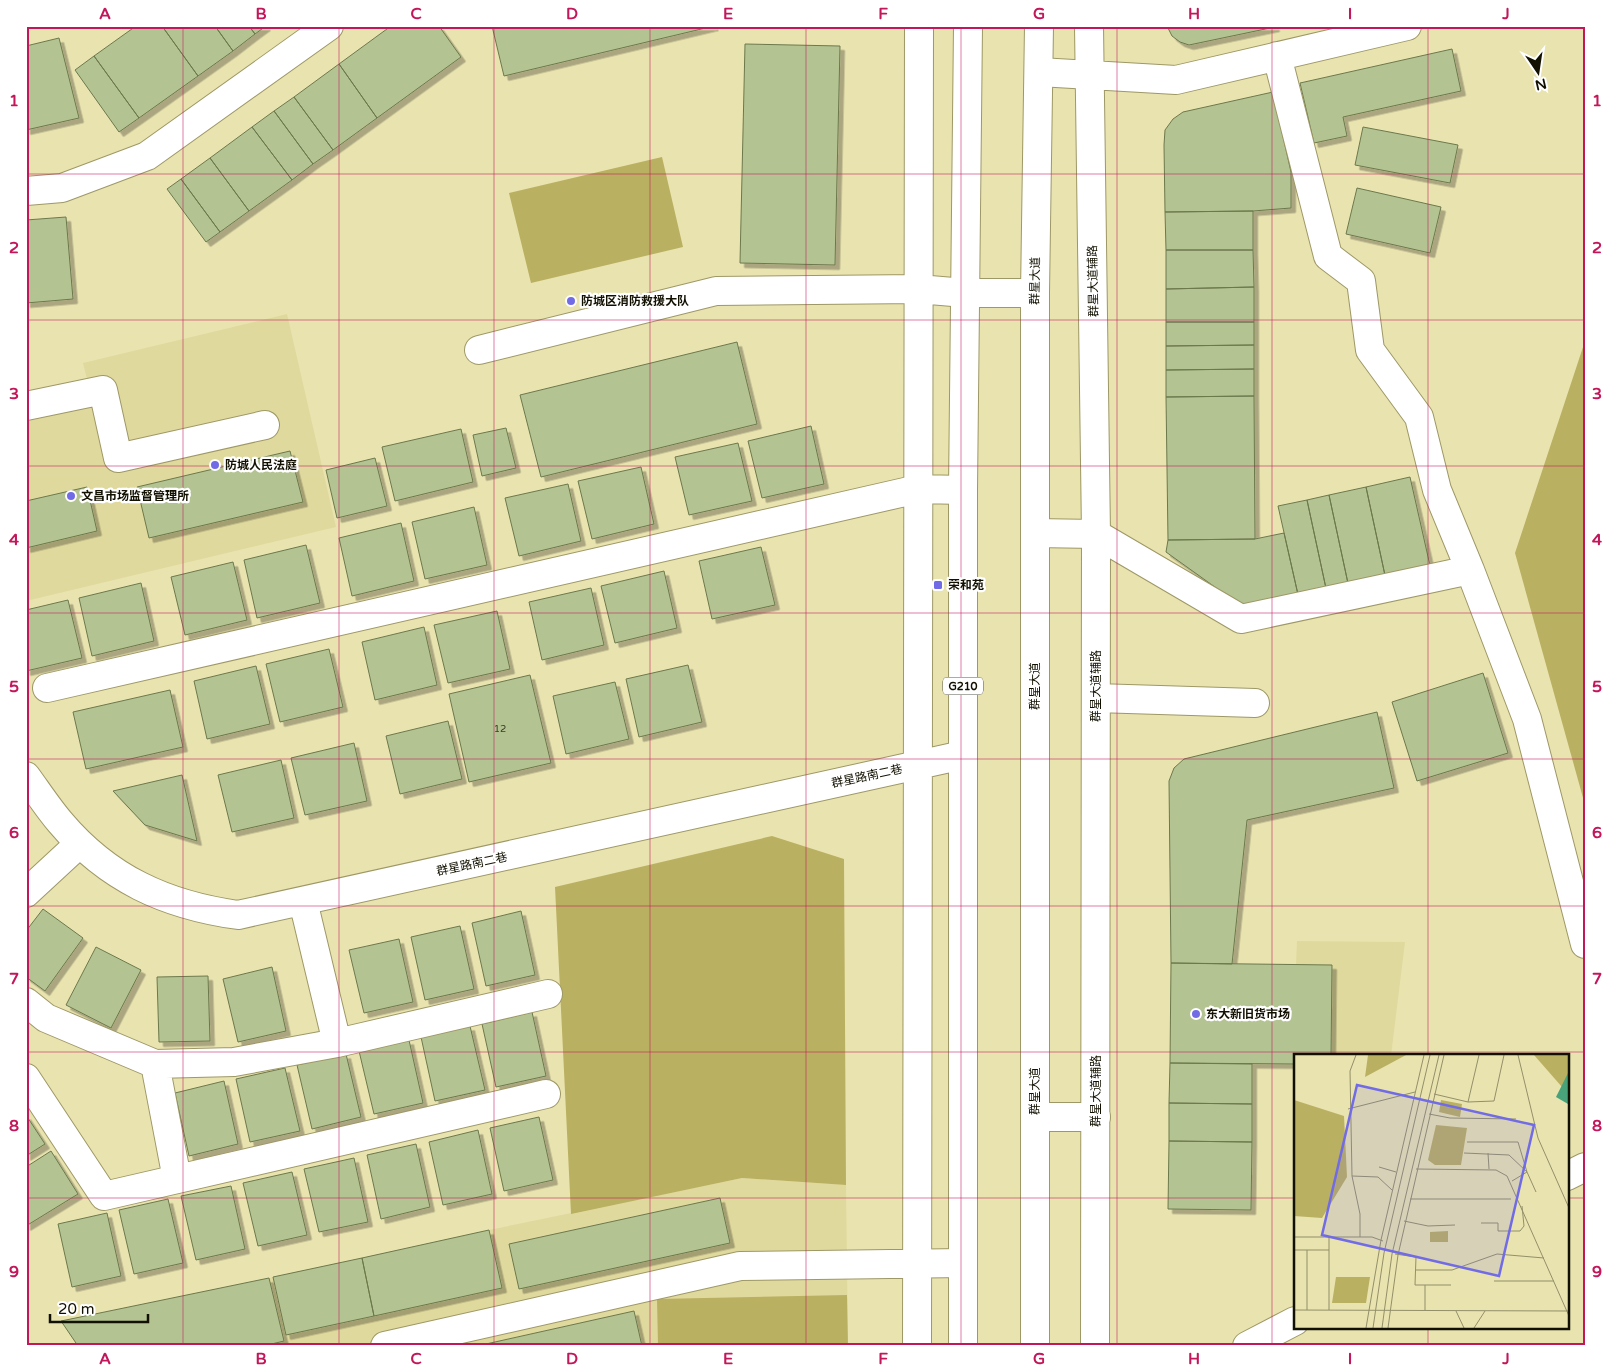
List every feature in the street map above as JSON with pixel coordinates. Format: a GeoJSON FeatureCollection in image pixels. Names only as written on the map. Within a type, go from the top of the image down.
{"type":"FeatureCollection","features":[{"type":"Feature","properties":{"kind":"main road"},"geometry":{"type":"LineString","coordinates":[[26,191],[62,188],[147,156],[329,26]]}},
{"type":"Feature","properties":{"kind":"main road"},"geometry":{"type":"LineString","coordinates":[[917,1346],[919,26]]}},
{"type":"Feature","properties":{"kind":"main road","name":"G210"},"geometry":{"type":"LineString","coordinates":[[963,1346],[963,490],[968,26]]}},
{"type":"Feature","properties":{"kind":"main road","name":"群星大道"},"geometry":{"type":"LineString","coordinates":[[1035,1346],[1034,293],[1039,26]]}},
{"type":"Feature","properties":{"kind":"main road","name":"群星大道辅路"},"geometry":{"type":"LineString","coordinates":[[1089,26],[1096,534],[1095,1346]]}},
{"type":"Feature","properties":{"kind":"main road"},"geometry":{"type":"LineString","coordinates":[[1039,72],[1176,80],[1407,26]]}},
{"type":"Feature","properties":{"kind":"main road"},"geometry":{"type":"LineString","coordinates":[[1278,56],[1328,256],[1361,281],[1370,350],[1419,417],[1437,490],[1527,719],[1585,944]]}},
{"type":"Feature","properties":{"kind":"main road"},"geometry":{"type":"LineString","coordinates":[[479,350],[716,291],[918,289],[965,293],[1034,293]]}},
{"type":"Feature","properties":{"kind":"main road"},"geometry":{"type":"LineString","coordinates":[[26,406],[103,390],[118,458],[265,425]]}},
{"type":"Feature","properties":{"kind":"main road"},"geometry":{"type":"LineString","coordinates":[[47,688],[918,489],[963,490]]}},
{"type":"Feature","properties":{"kind":"main road"},"geometry":{"type":"LineString","coordinates":[[1035,533],[1096,534],[1242,619],[1470,570]]}},
{"type":"Feature","properties":{"kind":"main road"},"geometry":{"type":"LineString","coordinates":[[1096,698],[1254,703]]}},
{"type":"Feature","properties":{"kind":"main road","name":"群星路南二巷"},"geometry":{"type":"LineString","coordinates":[[26,776],[59,822],[79,844],[127,880],[154,894],[181,904],[238,915],[963,755]]}},
{"type":"Feature","properties":{"kind":"main road"},"geometry":{"type":"LineString","coordinates":[[26,893],[79,844]]}},
{"type":"Feature","properties":{"kind":"main road"},"geometry":{"type":"LineString","coordinates":[[303,901],[338,1043]]}},
{"type":"Feature","properties":{"kind":"main road"},"geometry":{"type":"LineString","coordinates":[[26,1002],[46,1018],[155,1064],[234,1062],[338,1043],[548,994]]}},
{"type":"Feature","properties":{"kind":"main road"},"geometry":{"type":"LineString","coordinates":[[155,1064],[177,1179]]}},
{"type":"Feature","properties":{"kind":"main road"},"geometry":{"type":"LineString","coordinates":[[26,1078],[104,1196],[546,1094]]}},
{"type":"Feature","properties":{"kind":"main road"},"geometry":{"type":"LineString","coordinates":[[1035,1117],[1096,1117]]}},
{"type":"Feature","properties":{"kind":"main road"},"geometry":{"type":"LineString","coordinates":[[1568,1176],[1585,1167]]}},
{"type":"Feature","properties":{"kind":"main road"},"geometry":{"type":"LineString","coordinates":[[386,1346],[740,1266],[963,1263]]}},
{"type":"Feature","properties":{"kind":"main road"},"geometry":{"type":"LineString","coordinates":[[1247,1346],[1294,1322]]}},
{"type":"Feature","properties":{"kind":"shaded area"},"geometry":{"type":"Polygon","coordinates":[[[662,157],[683,247],[531,283],[509,193],[662,157]]]}},
{"type":"Feature","properties":{"kind":"shaded area","name":"防城人民法庭"},"geometry":{"type":"Polygon","coordinates":[[[287,314],[336,527],[26,601],[26,418],[93,403],[83,363],[287,314]]]}},
{"type":"Feature","properties":{"kind":"shaded area"},"geometry":{"type":"Polygon","coordinates":[[[1585,341],[1585,805],[1515,553],[1585,341]]]}},
{"type":"Feature","properties":{"kind":"shaded area"},"geometry":{"type":"Polygon","coordinates":[[[772,836],[844,859],[846,1185],[742,1178],[571,1214],[555,887],[772,836]]]}},
{"type":"Feature","properties":{"kind":"shaded area"},"geometry":{"type":"Polygon","coordinates":[[[1297,941],[1405,942],[1391,1054],[1294,1054],[1294,1064],[1170,1063],[1171,963],[1296,965],[1297,941]]]}},
{"type":"Feature","properties":{"kind":"shaded area"},"geometry":{"type":"Polygon","coordinates":[[[742,1178],[846,1185],[848,1346],[78,1346],[61,1321],[489,1230],[742,1178]]]}},
{"type":"Feature","properties":{"kind":"shaded area"},"geometry":{"type":"Polygon","coordinates":[[[847,1295],[848,1346],[658,1346],[657,1299],[847,1295]]]}},
{"type":"Feature","properties":{"kind":"building"},"geometry":{"type":"Polygon","coordinates":[[[136,26],[162,26],[198,76],[139,118],[94,56],[136,26]]]}},
{"type":"Feature","properties":{"kind":"building"},"geometry":{"type":"Polygon","coordinates":[[[162,26],[215,26],[233,51],[198,76],[162,26]]]}},
{"type":"Feature","properties":{"kind":"building"},"geometry":{"type":"Polygon","coordinates":[[[215,26],[249,26],[255,34],[233,51],[215,26]]]}},
{"type":"Feature","properties":{"kind":"building"},"geometry":{"type":"Polygon","coordinates":[[[249,26],[266,26],[255,34],[249,26]]]}},
{"type":"Feature","properties":{"kind":"building"},"geometry":{"type":"Polygon","coordinates":[[[391,26],[439,26],[461,57],[377,118],[339,64],[391,26]]]}},
{"type":"Feature","properties":{"kind":"building"},"geometry":{"type":"Polygon","coordinates":[[[492,26],[714,26],[504,76],[492,26]]]}},
{"type":"Feature","properties":{"kind":"building"},"geometry":{"type":"Polygon","coordinates":[[[1167,26],[1275,27],[1189,45],[1180,42],[1172,36],[1167,26]]]}},
{"type":"Feature","properties":{"kind":"building"},"geometry":{"type":"Polygon","coordinates":[[[59,38],[79,118],[26,130],[26,46],[59,38]]]}},
{"type":"Feature","properties":{"kind":"building"},"geometry":{"type":"Polygon","coordinates":[[[745,44],[840,46],[835,265],[740,263],[745,44]]]}},
{"type":"Feature","properties":{"kind":"building"},"geometry":{"type":"Polygon","coordinates":[[[1452,49],[1461,91],[1343,117],[1347,136],[1314,143],[1300,83],[1452,49]]]}},
{"type":"Feature","properties":{"kind":"building"},"geometry":{"type":"Polygon","coordinates":[[[94,56],[139,118],[119,132],[75,70],[94,56]]]}},
{"type":"Feature","properties":{"kind":"building"},"geometry":{"type":"Polygon","coordinates":[[[339,64],[377,118],[333,150],[294,97],[339,64]]]}},
{"type":"Feature","properties":{"kind":"building"},"geometry":{"type":"Polygon","coordinates":[[[1273,92],[1291,172],[1291,208],[1253,211],[1165,212],[1165,130],[1173,119],[1183,112],[1273,92]]]}},
{"type":"Feature","properties":{"kind":"building"},"geometry":{"type":"Polygon","coordinates":[[[294,97],[333,150],[313,164],[274,111],[294,97]]]}},
{"type":"Feature","properties":{"kind":"building"},"geometry":{"type":"Polygon","coordinates":[[[274,111],[313,164],[292,180],[252,127],[274,111]]]}},
{"type":"Feature","properties":{"kind":"building"},"geometry":{"type":"Polygon","coordinates":[[[252,127],[292,180],[249,211],[210,158],[252,127]]]}},
{"type":"Feature","properties":{"kind":"building"},"geometry":{"type":"Polygon","coordinates":[[[1363,127],[1458,145],[1450,183],[1355,165],[1363,127]]]}},
{"type":"Feature","properties":{"kind":"building"},"geometry":{"type":"Polygon","coordinates":[[[210,158],[249,211],[220,232],[181,179],[210,158]]]}},
{"type":"Feature","properties":{"kind":"building"},"geometry":{"type":"Polygon","coordinates":[[[181,179],[220,232],[206,242],[167,189],[181,179]]]}},
{"type":"Feature","properties":{"kind":"building"},"geometry":{"type":"Polygon","coordinates":[[[1357,188],[1441,207],[1430,253],[1346,234],[1357,188]]]}},
{"type":"Feature","properties":{"kind":"building"},"geometry":{"type":"Polygon","coordinates":[[[1253,211],[1253,250],[1166,250],[1165,212],[1253,211]]]}},
{"type":"Feature","properties":{"kind":"building"},"geometry":{"type":"Polygon","coordinates":[[[66,217],[73,299],[26,303],[26,220],[66,217]]]}},
{"type":"Feature","properties":{"kind":"building"},"geometry":{"type":"Polygon","coordinates":[[[1166,250],[1253,250],[1254,287],[1166,289],[1166,250]]]}},
{"type":"Feature","properties":{"kind":"building"},"geometry":{"type":"Polygon","coordinates":[[[1254,287],[1254,322],[1166,322],[1166,289],[1254,287]]]}},
{"type":"Feature","properties":{"kind":"building"},"geometry":{"type":"Polygon","coordinates":[[[1166,322],[1254,322],[1254,345],[1166,346],[1166,322]]]}},
{"type":"Feature","properties":{"kind":"building"},"geometry":{"type":"Polygon","coordinates":[[[737,342],[757,424],[541,477],[520,395],[737,342]]]}},
{"type":"Feature","properties":{"kind":"building"},"geometry":{"type":"Polygon","coordinates":[[[1254,345],[1254,369],[1166,370],[1166,346],[1254,345]]]}},
{"type":"Feature","properties":{"kind":"building"},"geometry":{"type":"Polygon","coordinates":[[[1254,369],[1254,396],[1166,397],[1166,370],[1254,369]]]}},
{"type":"Feature","properties":{"kind":"building"},"geometry":{"type":"Polygon","coordinates":[[[1254,396],[1255,539],[1168,540],[1166,397],[1254,396]]]}},
{"type":"Feature","properties":{"kind":"building"},"geometry":{"type":"Polygon","coordinates":[[[811,426],[824,484],[762,498],[748,441],[811,426]]]}},
{"type":"Feature","properties":{"kind":"building"},"geometry":{"type":"Polygon","coordinates":[[[506,428],[516,468],[482,476],[473,435],[506,428]]]}},
{"type":"Feature","properties":{"kind":"building"},"geometry":{"type":"Polygon","coordinates":[[[461,429],[473,482],[395,501],[382,447],[461,429]]]}},
{"type":"Feature","properties":{"kind":"building"},"geometry":{"type":"Polygon","coordinates":[[[738,443],[752,501],[689,515],[675,457],[738,443]]]}},
{"type":"Feature","properties":{"kind":"building"},"geometry":{"type":"Polygon","coordinates":[[[290,451],[303,502],[149,538],[137,487],[290,451]]]}},
{"type":"Feature","properties":{"kind":"building"},"geometry":{"type":"Polygon","coordinates":[[[375,458],[387,506],[337,518],[326,470],[375,458]]]}},
{"type":"Feature","properties":{"kind":"building"},"geometry":{"type":"Polygon","coordinates":[[[641,467],[654,524],[592,539],[578,481],[641,467]]]}},
{"type":"Feature","properties":{"kind":"building"},"geometry":{"type":"Polygon","coordinates":[[[1410,477],[1431,570],[1386,580],[1366,487],[1410,477]]]}},
{"type":"Feature","properties":{"kind":"building"},"geometry":{"type":"Polygon","coordinates":[[[568,484],[581,541],[519,556],[505,498],[568,484]]]}},
{"type":"Feature","properties":{"kind":"building"},"geometry":{"type":"Polygon","coordinates":[[[87,487],[97,531],[26,548],[26,501],[87,487]]]}},
{"type":"Feature","properties":{"kind":"building"},"geometry":{"type":"Polygon","coordinates":[[[1366,487],[1386,580],[1349,588],[1329,495],[1366,487]]]}},
{"type":"Feature","properties":{"kind":"building"},"geometry":{"type":"Polygon","coordinates":[[[1329,495],[1349,588],[1327,593],[1307,500],[1329,495]]]}},
{"type":"Feature","properties":{"kind":"building"},"geometry":{"type":"Polygon","coordinates":[[[1307,500],[1327,593],[1299,599],[1278,506],[1307,500]]]}},
{"type":"Feature","properties":{"kind":"building"},"geometry":{"type":"Polygon","coordinates":[[[474,507],[487,565],[425,579],[412,522],[474,507]]]}},
{"type":"Feature","properties":{"kind":"building"},"geometry":{"type":"Polygon","coordinates":[[[401,523],[414,581],[352,596],[339,538],[401,523]]]}},
{"type":"Feature","properties":{"kind":"building"},"geometry":{"type":"Polygon","coordinates":[[[1284,533],[1299,599],[1247,610],[1166,552],[1168,540],[1255,539],[1284,533]]]}},
{"type":"Feature","properties":{"kind":"building"},"geometry":{"type":"Polygon","coordinates":[[[306,545],[320,603],[257,618],[244,560],[306,545]]]}},
{"type":"Feature","properties":{"kind":"building"},"geometry":{"type":"Polygon","coordinates":[[[761,547],[775,605],[712,619],[699,561],[761,547]]]}},
{"type":"Feature","properties":{"kind":"building"},"geometry":{"type":"Polygon","coordinates":[[[233,562],[247,620],[185,635],[171,577],[233,562]]]}},
{"type":"Feature","properties":{"kind":"building"},"geometry":{"type":"Polygon","coordinates":[[[664,571],[677,628],[615,643],[601,586],[664,571]]]}},
{"type":"Feature","properties":{"kind":"building"},"geometry":{"type":"Polygon","coordinates":[[[141,583],[154,641],[92,656],[79,598],[141,583]]]}},
{"type":"Feature","properties":{"kind":"building"},"geometry":{"type":"Polygon","coordinates":[[[591,588],[604,645],[542,660],[529,602],[591,588]]]}},
{"type":"Feature","properties":{"kind":"building"},"geometry":{"type":"Polygon","coordinates":[[[68,600],[82,658],[26,671],[26,610],[68,600]]]}},
{"type":"Feature","properties":{"kind":"building"},"geometry":{"type":"Polygon","coordinates":[[[497,611],[510,669],[448,683],[434,625],[497,611]]]}},
{"type":"Feature","properties":{"kind":"building"},"geometry":{"type":"Polygon","coordinates":[[[424,627],[437,685],[375,700],[362,642],[424,627]]]}},
{"type":"Feature","properties":{"kind":"building"},"geometry":{"type":"Polygon","coordinates":[[[329,649],[343,707],[280,722],[266,664],[329,649]]]}},
{"type":"Feature","properties":{"kind":"building"},"geometry":{"type":"Polygon","coordinates":[[[688,665],[702,722],[639,737],[626,679],[688,665]]]}},
{"type":"Feature","properties":{"kind":"building"},"geometry":{"type":"Polygon","coordinates":[[[256,666],[270,724],[207,739],[194,681],[256,666]]]}},
{"type":"Feature","properties":{"kind":"building"},"geometry":{"type":"Polygon","coordinates":[[[1483,673],[1508,753],[1417,781],[1392,702],[1483,673]]]}},
{"type":"Feature","properties":{"kind":"building"},"geometry":{"type":"Polygon","coordinates":[[[530,675],[551,763],[469,782],[449,694],[530,675]]]}},
{"type":"Feature","properties":{"kind":"building"},"geometry":{"type":"Polygon","coordinates":[[[615,682],[629,739],[566,754],[553,696],[615,682]]]}},
{"type":"Feature","properties":{"kind":"building"},"geometry":{"type":"Polygon","coordinates":[[[170,690],[183,747],[86,769],[73,712],[170,690]]]}},
{"type":"Feature","properties":{"kind":"building"},"geometry":{"type":"Polygon","coordinates":[[[1377,712],[1394,788],[1247,820],[1232,964],[1171,963],[1169,781],[1174,768],[1184,759],[1377,712]]]}},
{"type":"Feature","properties":{"kind":"building"},"geometry":{"type":"Polygon","coordinates":[[[448,721],[462,779],[400,794],[386,736],[448,721]]]}},
{"type":"Feature","properties":{"kind":"building"},"geometry":{"type":"Polygon","coordinates":[[[354,743],[367,801],[305,815],[291,758],[354,743]]]}},
{"type":"Feature","properties":{"kind":"building"},"geometry":{"type":"Polygon","coordinates":[[[281,760],[294,818],[232,832],[218,775],[281,760]]]}},
{"type":"Feature","properties":{"kind":"building"},"geometry":{"type":"Polygon","coordinates":[[[182,775],[197,841],[145,825],[113,791],[182,775]]]}},
{"type":"Feature","properties":{"kind":"building"},"geometry":{"type":"Polygon","coordinates":[[[43,909],[83,938],[45,991],[26,977],[26,931],[43,909]]]}},
{"type":"Feature","properties":{"kind":"building"},"geometry":{"type":"Polygon","coordinates":[[[521,911],[535,975],[486,986],[472,923],[521,911]]]}},
{"type":"Feature","properties":{"kind":"building"},"geometry":{"type":"Polygon","coordinates":[[[460,926],[474,989],[425,1000],[411,937],[460,926]]]}},
{"type":"Feature","properties":{"kind":"building"},"geometry":{"type":"Polygon","coordinates":[[[399,939],[413,1002],[364,1013],[349,950],[399,939]]]}},
{"type":"Feature","properties":{"kind":"building"},"geometry":{"type":"Polygon","coordinates":[[[96,947],[141,970],[111,1028],[66,1005],[96,947]]]}},
{"type":"Feature","properties":{"kind":"building"},"geometry":{"type":"Polygon","coordinates":[[[1171,963],[1332,965],[1331,1054],[1294,1054],[1294,1064],[1170,1063],[1171,963]]]}},
{"type":"Feature","properties":{"kind":"building"},"geometry":{"type":"Polygon","coordinates":[[[272,967],[286,1031],[238,1042],[223,979],[272,967]]]}},
{"type":"Feature","properties":{"kind":"building"},"geometry":{"type":"Polygon","coordinates":[[[208,976],[210,1041],[159,1042],[157,977],[208,976]]]}},
{"type":"Feature","properties":{"kind":"building"},"geometry":{"type":"Polygon","coordinates":[[[532,1012],[546,1076],[496,1087],[482,1024],[532,1012]]]}},
{"type":"Feature","properties":{"kind":"building"},"geometry":{"type":"Polygon","coordinates":[[[470,1026],[485,1090],[435,1101],[421,1037],[470,1026]]]}},
{"type":"Feature","properties":{"kind":"building"},"geometry":{"type":"Polygon","coordinates":[[[409,1040],[423,1103],[374,1114],[359,1051],[409,1040]]]}},
{"type":"Feature","properties":{"kind":"building"},"geometry":{"type":"Polygon","coordinates":[[[346,1054],[361,1117],[312,1129],[297,1065],[346,1054]]]}},
{"type":"Feature","properties":{"kind":"building"},"geometry":{"type":"Polygon","coordinates":[[[1170,1063],[1252,1064],[1252,1104],[1169,1103],[1170,1063]]]}},
{"type":"Feature","properties":{"kind":"building"},"geometry":{"type":"Polygon","coordinates":[[[285,1068],[300,1131],[250,1142],[236,1079],[285,1068]]]}},
{"type":"Feature","properties":{"kind":"building"},"geometry":{"type":"Polygon","coordinates":[[[224,1081],[238,1144],[189,1156],[175,1093],[224,1081]]]}},
{"type":"Feature","properties":{"kind":"building"},"geometry":{"type":"Polygon","coordinates":[[[1169,1103],[1252,1104],[1252,1142],[1169,1141],[1169,1103]]]}},
{"type":"Feature","properties":{"kind":"building"},"geometry":{"type":"Polygon","coordinates":[[[26,1115],[45,1144],[26,1156],[26,1115]]]}},
{"type":"Feature","properties":{"kind":"building"},"geometry":{"type":"Polygon","coordinates":[[[539,1117],[553,1180],[504,1191],[490,1128],[539,1117]]]}},
{"type":"Feature","properties":{"kind":"building"},"geometry":{"type":"Polygon","coordinates":[[[478,1130],[492,1194],[443,1205],[429,1142],[478,1130]]]}},
{"type":"Feature","properties":{"kind":"building"},"geometry":{"type":"Polygon","coordinates":[[[1169,1141],[1252,1142],[1251,1210],[1168,1209],[1169,1141]]]}},
{"type":"Feature","properties":{"kind":"building"},"geometry":{"type":"Polygon","coordinates":[[[416,1144],[430,1207],[381,1219],[367,1155],[416,1144]]]}},
{"type":"Feature","properties":{"kind":"building"},"geometry":{"type":"Polygon","coordinates":[[[51,1151],[78,1194],[26,1226],[26,1167],[51,1151]]]}},
{"type":"Feature","properties":{"kind":"building"},"geometry":{"type":"Polygon","coordinates":[[[354,1158],[368,1222],[319,1232],[304,1169],[354,1158]]]}},
{"type":"Feature","properties":{"kind":"building"},"geometry":{"type":"Polygon","coordinates":[[[292,1172],[307,1235],[258,1246],[243,1183],[292,1172]]]}},
{"type":"Feature","properties":{"kind":"building"},"geometry":{"type":"Polygon","coordinates":[[[231,1186],[245,1249],[196,1260],[181,1196],[231,1186]]]}},
{"type":"Feature","properties":{"kind":"building"},"geometry":{"type":"Polygon","coordinates":[[[720,1198],[730,1243],[519,1289],[509,1244],[720,1198]]]}},
{"type":"Feature","properties":{"kind":"building"},"geometry":{"type":"Polygon","coordinates":[[[168,1199],[183,1263],[134,1274],[119,1210],[168,1199]]]}},
{"type":"Feature","properties":{"kind":"building"},"geometry":{"type":"Polygon","coordinates":[[[107,1213],[121,1276],[72,1287],[58,1224],[107,1213]]]}},
{"type":"Feature","properties":{"kind":"building"},"geometry":{"type":"Polygon","coordinates":[[[489,1230],[502,1288],[374,1316],[362,1258],[489,1230]]]}},
{"type":"Feature","properties":{"kind":"building"},"geometry":{"type":"Polygon","coordinates":[[[362,1258],[374,1316],[286,1335],[273,1277],[362,1258]]]}},
{"type":"Feature","properties":{"kind":"building"},"geometry":{"type":"Polygon","coordinates":[[[269,1278],[284,1341],[263,1346],[78,1346],[61,1321],[269,1278]]]}},
{"type":"Feature","properties":{"kind":"building"},"geometry":{"type":"Polygon","coordinates":[[[634,1311],[642,1346],[477,1346],[634,1311]]]}},
{"type":"Feature","properties":{"kind":"place","name":"防城区消防救援大队"},"geometry":{"type":"Point","coordinates":[571,301]}},
{"type":"Feature","properties":{"kind":"place","name":"防城人民法庭"},"geometry":{"type":"Point","coordinates":[215,465]}},
{"type":"Feature","properties":{"kind":"place","name":"文昌市场监督管理所"},"geometry":{"type":"Point","coordinates":[71,496]}},
{"type":"Feature","properties":{"kind":"place","name":"荣和苑"},"geometry":{"type":"Point","coordinates":[938,585]}},
{"type":"Feature","properties":{"kind":"place","name":"东大新旧货市场"},"geometry":{"type":"Point","coordinates":[1196,1014]}}]}
